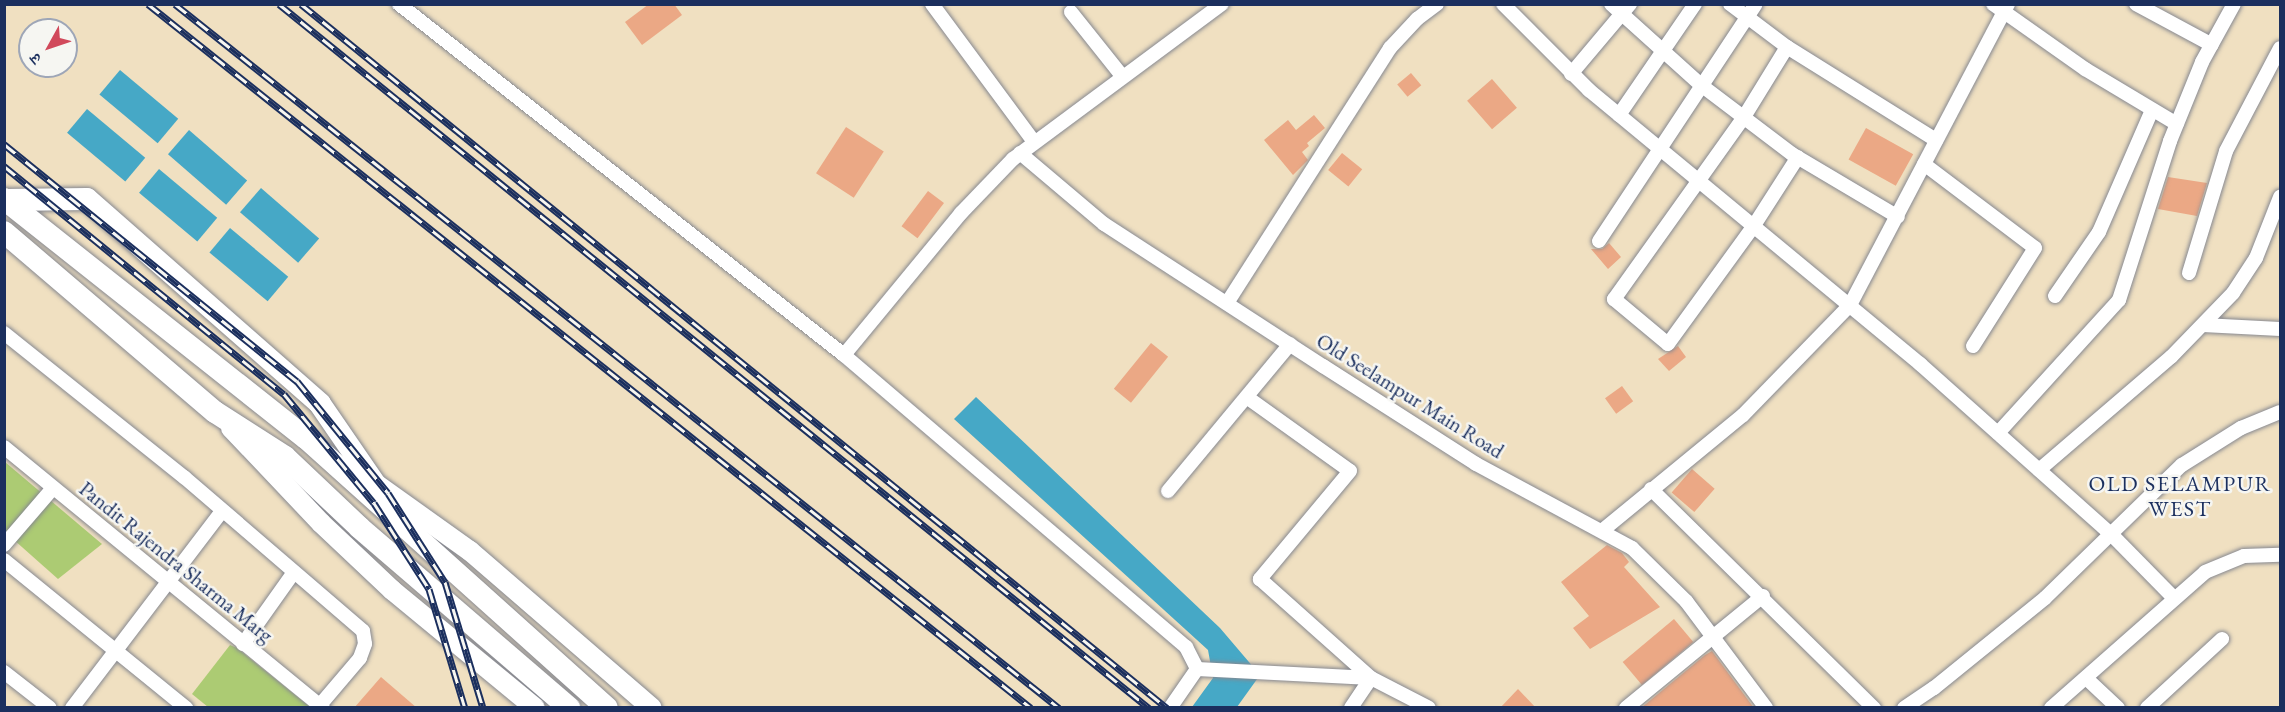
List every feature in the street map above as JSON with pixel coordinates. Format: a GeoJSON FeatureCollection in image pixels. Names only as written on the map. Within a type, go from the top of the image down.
{"type":"FeatureCollection","features":[{"type":"Feature","properties":{"kind":"highway"},"geometry":{"type":"LineString","coordinates":[[5,199],[306,438],[397,516],[443,544],[472,583],[607,708]]}},
{"type":"Feature","properties":{"kind":"highway"},"geometry":{"type":"LineString","coordinates":[[5,199],[87,199],[320,404],[397,516]]}},
{"type":"Feature","properties":{"kind":"highway"},"geometry":{"type":"LineString","coordinates":[[4,232],[215,412],[285,458],[360,528],[569,708]]}},
{"type":"Feature","properties":{"kind":"main road"},"geometry":{"type":"LineString","coordinates":[[215,412],[321,524],[392,590],[535,708]]}},
{"type":"Feature","properties":{"kind":"main road"},"geometry":{"type":"LineString","coordinates":[[306,438],[375,483],[443,544],[652,708]]}},
{"type":"Feature","properties":{"kind":"street"},"geometry":{"type":"LineString","coordinates":[[399,4],[844,355],[1186,647],[1203,669],[1371,678]]}},
{"type":"Feature","properties":{"kind":"street"},"geometry":{"type":"LineString","coordinates":[[932,4],[1038,139]]}},
{"type":"Feature","properties":{"kind":"street"},"geometry":{"type":"LineString","coordinates":[[844,355],[961,213],[1020,153],[1222,4]]}},
{"type":"Feature","properties":{"kind":"street"},"geometry":{"type":"LineString","coordinates":[[1227,303],[1390,48],[1417,19],[1437,4]]}},
{"type":"Feature","properties":{"kind":"street"},"geometry":{"type":"LineString","coordinates":[[1503,4],[1571,74],[1850,305],[1998,433],[2111,534],[2173,597]]}},
{"type":"Feature","properties":{"kind":"street"},"geometry":{"type":"LineString","coordinates":[[1611,4],[1627,10],[1664,52],[1701,85],[1798,157],[1898,218]]}},
{"type":"Feature","properties":{"kind":"street"},"geometry":{"type":"LineString","coordinates":[[1619,116],[1695,4]]}},
{"type":"Feature","properties":{"kind":"street"},"geometry":{"type":"LineString","coordinates":[[1730,4],[1786,47],[1936,140]]}},
{"type":"Feature","properties":{"kind":"street"},"geometry":{"type":"LineString","coordinates":[[1599,241],[1663,149],[1701,85],[1756,4]]}},
{"type":"Feature","properties":{"kind":"street"},"geometry":{"type":"LineString","coordinates":[[2136,4],[2212,45]]}},
{"type":"Feature","properties":{"kind":"street"},"geometry":{"type":"LineString","coordinates":[[1998,433],[2119,300],[2177,124],[2212,45],[2234,4]]}},
{"type":"Feature","properties":{"kind":"street"},"geometry":{"type":"LineString","coordinates":[[1603,530],[1743,415],[1850,305],[1898,218],[2001,7],[2152,111],[2177,124]]}},
{"type":"Feature","properties":{"kind":"street"},"geometry":{"type":"LineString","coordinates":[[1571,74],[1627,10]]}},
{"type":"Feature","properties":{"kind":"street"},"geometry":{"type":"LineString","coordinates":[[1071,12],[1122,76]]}},
{"type":"Feature","properties":{"kind":"street"},"geometry":{"type":"LineString","coordinates":[[1786,47],[1744,117],[1614,298],[1668,344],[1753,227],[1798,157]]}},
{"type":"Feature","properties":{"kind":"street"},"geometry":{"type":"LineString","coordinates":[[2189,273],[2226,151],[2280,48]]}},
{"type":"Feature","properties":{"kind":"street"},"geometry":{"type":"LineString","coordinates":[[2055,297],[2099,232],[2152,111]]}},
{"type":"Feature","properties":{"kind":"street","name":"Old Seelampur Main Road"},"geometry":{"type":"LineString","coordinates":[[1020,153],[1104,224],[1290,345],[1476,464],[1603,530],[1644,557],[1686,601],[1766,708]]}},
{"type":"Feature","properties":{"kind":"street"},"geometry":{"type":"LineString","coordinates":[[1924,164],[2035,248],[1973,346]]}},
{"type":"Feature","properties":{"kind":"street"},"geometry":{"type":"LineString","coordinates":[[2039,470],[2203,325],[2247,276],[2280,197]]}},
{"type":"Feature","properties":{"kind":"street"},"geometry":{"type":"LineString","coordinates":[[2203,325],[2280,329]]}},
{"type":"Feature","properties":{"kind":"street"},"geometry":{"type":"LineString","coordinates":[[4,333],[222,511],[363,631],[365,644],[360,658],[322,706]]}},
{"type":"Feature","properties":{"kind":"street"},"geometry":{"type":"LineString","coordinates":[[1168,491],[1225,419],[1236,414],[1290,345]]}},
{"type":"Feature","properties":{"kind":"street"},"geometry":{"type":"LineString","coordinates":[[1248,398],[1350,471],[1260,579],[1371,678],[1430,708]]}},
{"type":"Feature","properties":{"kind":"street"},"geometry":{"type":"LineString","coordinates":[[1904,708],[1942,682],[2045,598],[2182,465],[2241,428],[2280,412]]}},
{"type":"Feature","properties":{"kind":"street","name":"Pandit Rajendra Sharma Marg"},"geometry":{"type":"LineString","coordinates":[[4,447],[243,644],[322,706]]}},
{"type":"Feature","properties":{"kind":"street"},"geometry":{"type":"LineString","coordinates":[[4,545],[53,488]]}},
{"type":"Feature","properties":{"kind":"street"},"geometry":{"type":"LineString","coordinates":[[1651,489],[1763,596],[1874,708]]}},
{"type":"Feature","properties":{"kind":"street"},"geometry":{"type":"LineString","coordinates":[[72,708],[166,581],[222,511]]}},
{"type":"Feature","properties":{"kind":"street"},"geometry":{"type":"LineString","coordinates":[[2051,708],[2173,597],[2226,561],[2244,556],[2280,555]]}},
{"type":"Feature","properties":{"kind":"street"},"geometry":{"type":"LineString","coordinates":[[4,560],[186,708]]}},
{"type":"Feature","properties":{"kind":"street"},"geometry":{"type":"LineString","coordinates":[[243,644],[294,572]]}},
{"type":"Feature","properties":{"kind":"street"},"geometry":{"type":"LineString","coordinates":[[1626,708],[1763,596]]}},
{"type":"Feature","properties":{"kind":"street"},"geometry":{"type":"LineString","coordinates":[[2146,708],[2222,639]]}},
{"type":"Feature","properties":{"kind":"street"},"geometry":{"type":"LineString","coordinates":[[1170,708],[1203,669]]}},
{"type":"Feature","properties":{"kind":"street"},"geometry":{"type":"LineString","coordinates":[[4,672],[50,708]]}},
{"type":"Feature","properties":{"kind":"street"},"geometry":{"type":"LineString","coordinates":[[1351,708],[1371,678]]}},
{"type":"Feature","properties":{"kind":"street"},"geometry":{"type":"LineString","coordinates":[[2086,678],[2118,708]]}},
{"type":"Feature","properties":{"kind":"green space"},"geometry":{"type":"Polygon","coordinates":[[[5,462],[102,544],[58,579],[5,532],[5,462]]]}},
{"type":"Feature","properties":{"kind":"green space"},"geometry":{"type":"Polygon","coordinates":[[[230,645],[237,648],[310,707],[208,707],[192,694],[230,645]]]}},
{"type":"Feature","properties":{"kind":"water"},"geometry":{"type":"Polygon","coordinates":[[[120,70],[178,119],[158,143],[99,95],[120,70]]]}},
{"type":"Feature","properties":{"kind":"water"},"geometry":{"type":"Polygon","coordinates":[[[87,109],[145,158],[125,182],[67,133],[87,109]]]}},
{"type":"Feature","properties":{"kind":"water"},"geometry":{"type":"Polygon","coordinates":[[[189,130],[247,181],[226,205],[168,154],[189,130]]]}},
{"type":"Feature","properties":{"kind":"water"},"geometry":{"type":"Polygon","coordinates":[[[159,169],[217,218],[197,242],[139,193],[159,169]]]}},
{"type":"Feature","properties":{"kind":"water"},"geometry":{"type":"Polygon","coordinates":[[[261,188],[319,239],[298,263],[240,212],[261,188]]]}},
{"type":"Feature","properties":{"kind":"water"},"geometry":{"type":"Polygon","coordinates":[[[230,228],[288,277],[268,301],[209,253],[230,228]]]}},
{"type":"Feature","properties":{"kind":"water"},"geometry":{"type":"Polygon","coordinates":[[[976,397],[1220,628],[1260,675],[1237,707],[1192,707],[1213,678],[1208,650],[954,419],[976,397]]]}},
{"type":"Feature","properties":{"kind":"building"},"geometry":{"type":"Polygon","coordinates":[[[649,4],[674,4],[682,15],[642,45],[625,22],[649,4]]]}},
{"type":"Feature","properties":{"kind":"building"},"geometry":{"type":"Polygon","coordinates":[[[1411,73],[1421,85],[1407,97],[1397,85],[1411,73]]]}},
{"type":"Feature","properties":{"kind":"building"},"geometry":{"type":"Polygon","coordinates":[[[1492,79],[1517,108],[1492,129],[1467,101],[1492,79]]]}},
{"type":"Feature","properties":{"kind":"building"},"geometry":{"type":"Polygon","coordinates":[[[1314,115],[1325,128],[1307,143],[1309,146],[1302,152],[1308,160],[1293,175],[1264,140],[1288,120],[1296,130],[1314,115]]]}},
{"type":"Feature","properties":{"kind":"building"},"geometry":{"type":"Polygon","coordinates":[[[846,127],[884,152],[854,198],[816,173],[846,127]]]}},
{"type":"Feature","properties":{"kind":"building"},"geometry":{"type":"Polygon","coordinates":[[[1866,128],[1913,154],[1896,186],[1849,159],[1866,128]]]}},
{"type":"Feature","properties":{"kind":"building"},"geometry":{"type":"Polygon","coordinates":[[[1342,153],[1362,169],[1348,186],[1328,170],[1342,153]]]}},
{"type":"Feature","properties":{"kind":"building"},"geometry":{"type":"Polygon","coordinates":[[[2168,177],[2207,183],[2197,216],[2158,209],[2168,177]]]}},
{"type":"Feature","properties":{"kind":"building"},"geometry":{"type":"Polygon","coordinates":[[[928,191],[944,203],[917,238],[902,226],[928,191]]]}},
{"type":"Feature","properties":{"kind":"building"},"geometry":{"type":"Polygon","coordinates":[[[1609,243],[1621,257],[1608,269],[1591,249],[1602,249],[1609,243]]]}},
{"type":"Feature","properties":{"kind":"building"},"geometry":{"type":"Polygon","coordinates":[[[1151,343],[1168,357],[1131,403],[1114,389],[1151,343]]]}},
{"type":"Feature","properties":{"kind":"building"},"geometry":{"type":"Polygon","coordinates":[[[1678,346],[1686,357],[1669,371],[1658,359],[1678,346]]]}},
{"type":"Feature","properties":{"kind":"building"},"geometry":{"type":"Polygon","coordinates":[[[1622,386],[1633,401],[1616,414],[1605,398],[1622,386]]]}},
{"type":"Feature","properties":{"kind":"building"},"geometry":{"type":"Polygon","coordinates":[[[1692,469],[1715,489],[1694,512],[1672,492],[1692,469]]]}},
{"type":"Feature","properties":{"kind":"building"},"geometry":{"type":"Polygon","coordinates":[[[1607,545],[1622,553],[1629,562],[1624,567],[1660,607],[1590,649],[1573,628],[1589,616],[1561,582],[1607,545]]]}},
{"type":"Feature","properties":{"kind":"building"},"geometry":{"type":"Polygon","coordinates":[[[1674,619],[1693,642],[1642,685],[1623,662],[1674,619]]]}},
{"type":"Feature","properties":{"kind":"building"},"geometry":{"type":"Polygon","coordinates":[[[1712,651],[1754,708],[1641,708],[1705,655],[1712,651]]]}},
{"type":"Feature","properties":{"kind":"building"},"geometry":{"type":"Polygon","coordinates":[[[381,677],[417,708],[354,708],[381,677]]]}},
{"type":"Feature","properties":{"kind":"building"},"geometry":{"type":"Polygon","coordinates":[[[1518,689],[1536,708],[1500,708],[1518,689]]]}},
{"type":"Feature","properties":{"kind":"railway"},"geometry":{"type":"LineString","coordinates":[[148,4],[1031,708]]}},
{"type":"Feature","properties":{"kind":"railway"},"geometry":{"type":"LineString","coordinates":[[175,4],[1059,708]]}},
{"type":"Feature","properties":{"kind":"railway"},"geometry":{"type":"LineString","coordinates":[[279,4],[1149,708]]}},
{"type":"Feature","properties":{"kind":"railway"},"geometry":{"type":"LineString","coordinates":[[301,4],[1167,708]]}},
{"type":"Feature","properties":{"kind":"railway"},"geometry":{"type":"LineString","coordinates":[[4,144],[297,381],[388,493],[445,582],[483,708]]}},
{"type":"Feature","properties":{"kind":"railway"},"geometry":{"type":"LineString","coordinates":[[4,166],[284,394],[374,503],[429,589],[465,708]]}},
{"type":"Feature","properties":{"kind":"district","name":"OLD SELAMPUR WEST"},"geometry":{"type":"Point","coordinates":[2180,496]}}]}
